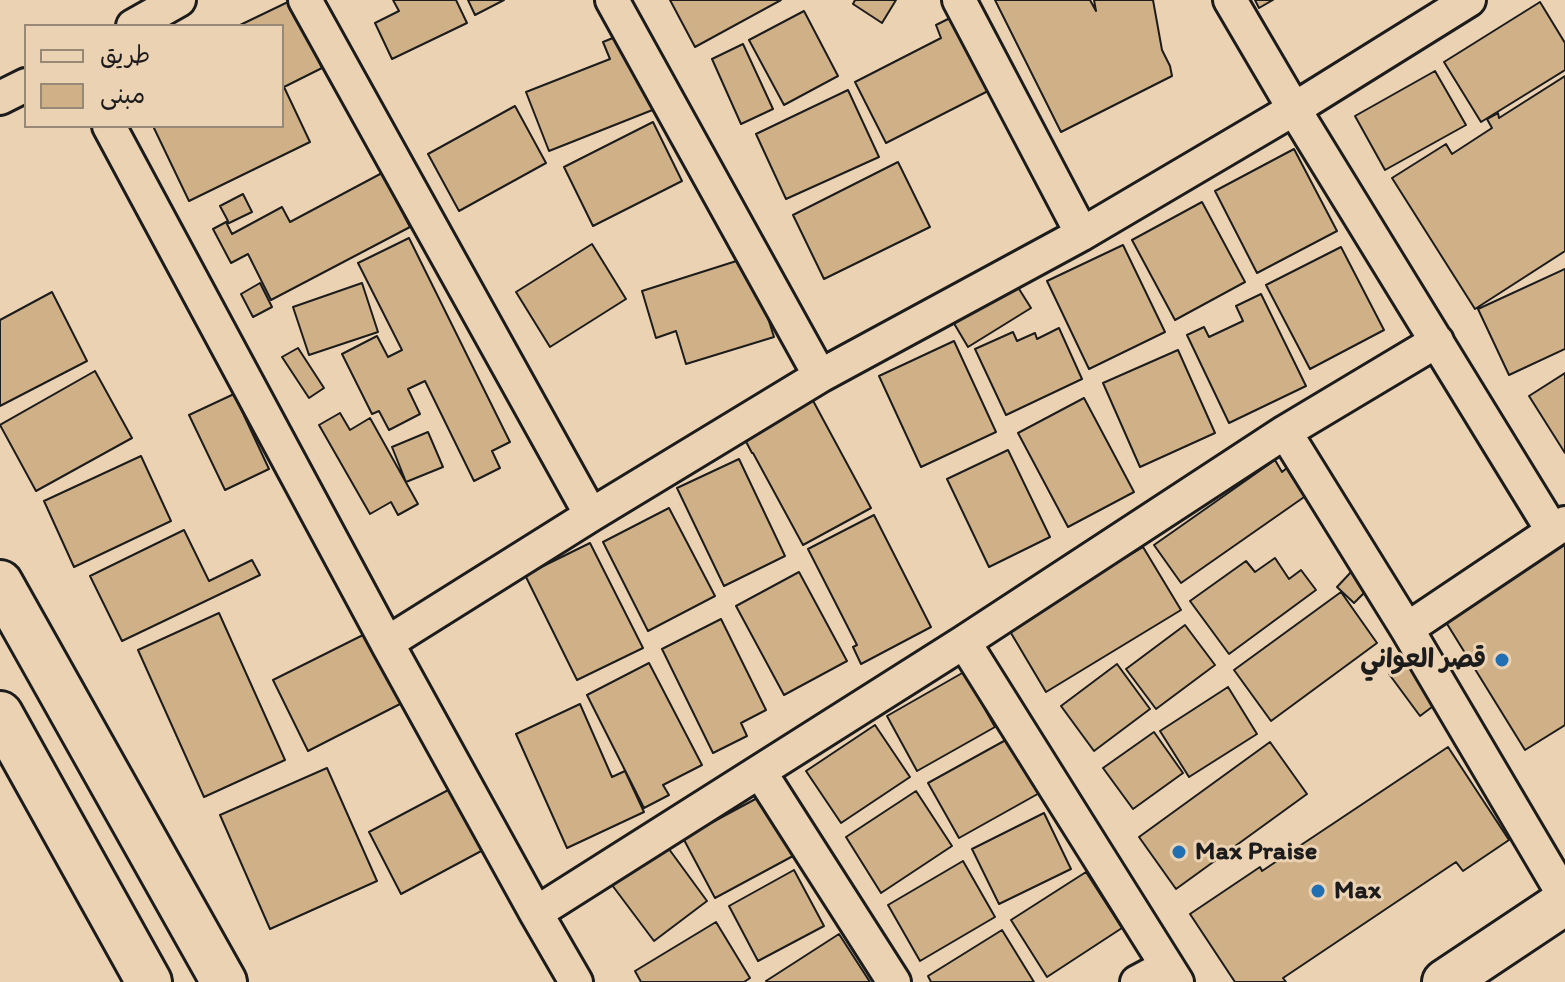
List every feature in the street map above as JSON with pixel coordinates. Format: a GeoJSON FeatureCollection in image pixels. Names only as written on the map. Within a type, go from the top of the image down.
{"type":"FeatureCollection","features":[{"type":"Feature","properties":{"kind":"street"},"geometry":{"type":"LineString","coordinates":[[137,24],[179,0]]}},
{"type":"Feature","properties":{"kind":"street"},"geometry":{"type":"LineString","coordinates":[[305,0],[591,515]]}},
{"type":"Feature","properties":{"kind":"street"},"geometry":{"type":"LineString","coordinates":[[612,0],[820,376]]}},
{"type":"Feature","properties":{"kind":"street"},"geometry":{"type":"LineString","coordinates":[[959,0],[1082,234]]}},
{"type":"Feature","properties":{"kind":"street"},"geometry":{"type":"LineString","coordinates":[[1230,0],[1437,341],[1558,527],[1407,629]]}},
{"type":"Feature","properties":{"kind":"street"},"geometry":{"type":"LineString","coordinates":[[387,643],[820,376],[1082,234],[1294,109],[1469,0]]}},
{"type":"Feature","properties":{"kind":"street"},"geometry":{"type":"LineString","coordinates":[[0,98],[24,86]]}},
{"type":"Feature","properties":{"kind":"street"},"geometry":{"type":"LineString","coordinates":[[110,128],[387,643],[576,982]]}},
{"type":"Feature","properties":{"kind":"street"},"geometry":{"type":"LineString","coordinates":[[536,913],[964,642],[1285,432],[1437,341]]}},
{"type":"Feature","properties":{"kind":"street"},"geometry":{"type":"LineString","coordinates":[[1285,432],[1407,629],[1565,899],[1445,982]]}},
{"type":"Feature","properties":{"kind":"street"},"geometry":{"type":"LineString","coordinates":[[0,583],[224,982]]}},
{"type":"Feature","properties":{"kind":"street"},"geometry":{"type":"LineString","coordinates":[[964,642],[1172,974],[1137,982]]}},
{"type":"Feature","properties":{"kind":"street"},"geometry":{"type":"LineString","coordinates":[[0,714],[149,982]]}},
{"type":"Feature","properties":{"kind":"street"},"geometry":{"type":"LineString","coordinates":[[760,772],[894,982]]}},
{"type":"Feature","properties":{"kind":"building"},"geometry":{"type":"Polygon","coordinates":[[[393,0],[456,0],[467,23],[392,59],[375,23],[399,11],[393,0]]]}},
{"type":"Feature","properties":{"kind":"building"},"geometry":{"type":"Polygon","coordinates":[[[468,0],[504,0],[475,15],[468,0]]]}},
{"type":"Feature","properties":{"kind":"building"},"geometry":{"type":"Polygon","coordinates":[[[670,0],[781,0],[695,47],[670,0]]]}},
{"type":"Feature","properties":{"kind":"building"},"geometry":{"type":"Polygon","coordinates":[[[855,0],[896,0],[882,23],[853,4],[855,0]]]}},
{"type":"Feature","properties":{"kind":"building"},"geometry":{"type":"Polygon","coordinates":[[[995,0],[1090,0],[1096,11],[1094,0],[1153,0],[1162,50],[1172,76],[1061,132],[995,0]]]}},
{"type":"Feature","properties":{"kind":"building"},"geometry":{"type":"Polygon","coordinates":[[[1255,0],[1273,0],[1259,8],[1255,0]]]}},
{"type":"Feature","properties":{"kind":"building"},"geometry":{"type":"Polygon","coordinates":[[[290,1],[322,68],[284,87],[284,24],[242,24],[290,1]]]}},
{"type":"Feature","properties":{"kind":"building"},"geometry":{"type":"Polygon","coordinates":[[[1540,2],[1565,43],[1565,70],[1481,122],[1444,62],[1540,2]]]}},
{"type":"Feature","properties":{"kind":"building"},"geometry":{"type":"Polygon","coordinates":[[[804,11],[838,76],[784,105],[749,40],[804,11]]]}},
{"type":"Feature","properties":{"kind":"building"},"geometry":{"type":"Polygon","coordinates":[[[960,13],[990,90],[886,143],[855,82],[941,38],[936,25],[960,13]]]}},
{"type":"Feature","properties":{"kind":"building"},"geometry":{"type":"Polygon","coordinates":[[[625,33],[655,109],[549,151],[526,92],[610,59],[603,42],[625,33]]]}},
{"type":"Feature","properties":{"kind":"building"},"geometry":{"type":"Polygon","coordinates":[[[743,44],[773,109],[741,124],[712,59],[743,44]]]}},
{"type":"Feature","properties":{"kind":"building"},"geometry":{"type":"Polygon","coordinates":[[[1435,71],[1466,125],[1385,170],[1355,116],[1435,71]]]}},
{"type":"Feature","properties":{"kind":"building"},"geometry":{"type":"Polygon","coordinates":[[[1565,76],[1565,251],[1475,309],[1392,178],[1446,144],[1452,154],[1492,128],[1487,119],[1498,113],[1499,118],[1565,76]]]}},
{"type":"Feature","properties":{"kind":"building"},"geometry":{"type":"Polygon","coordinates":[[[284,87],[310,142],[189,201],[154,128],[284,128],[284,87]]]}},
{"type":"Feature","properties":{"kind":"building"},"geometry":{"type":"Polygon","coordinates":[[[848,90],[879,157],[786,199],[756,134],[848,90]]]}},
{"type":"Feature","properties":{"kind":"building"},"geometry":{"type":"Polygon","coordinates":[[[515,106],[546,163],[459,211],[428,154],[515,106]]]}},
{"type":"Feature","properties":{"kind":"building"},"geometry":{"type":"Polygon","coordinates":[[[653,122],[682,181],[593,226],[564,167],[653,122]]]}},
{"type":"Feature","properties":{"kind":"building"},"geometry":{"type":"Polygon","coordinates":[[[1294,149],[1337,231],[1257,273],[1215,191],[1294,149]]]}},
{"type":"Feature","properties":{"kind":"building"},"geometry":{"type":"Polygon","coordinates":[[[898,162],[930,227],[824,279],[793,215],[898,162]]]}},
{"type":"Feature","properties":{"kind":"building"},"geometry":{"type":"Polygon","coordinates":[[[382,173],[410,227],[271,300],[248,254],[231,263],[213,229],[228,221],[220,206],[243,194],[252,212],[227,224],[232,234],[282,207],[290,222],[382,173]]]}},
{"type":"Feature","properties":{"kind":"building"},"geometry":{"type":"Polygon","coordinates":[[[1202,202],[1245,282],[1175,320],[1132,240],[1202,202]]]}},
{"type":"Feature","properties":{"kind":"building"},"geometry":{"type":"Polygon","coordinates":[[[409,238],[510,442],[492,451],[500,468],[474,481],[425,381],[408,389],[420,414],[389,430],[379,411],[372,414],[342,354],[377,336],[388,357],[402,350],[358,263],[409,238]]]}},
{"type":"Feature","properties":{"kind":"building"},"geometry":{"type":"Polygon","coordinates":[[[592,244],[626,299],[550,347],[516,292],[592,244]]]}},
{"type":"Feature","properties":{"kind":"building"},"geometry":{"type":"Polygon","coordinates":[[[1123,245],[1165,332],[1089,369],[1047,281],[1123,245]]]}},
{"type":"Feature","properties":{"kind":"building"},"geometry":{"type":"Polygon","coordinates":[[[1341,247],[1384,330],[1310,369],[1266,285],[1341,247]]]}},
{"type":"Feature","properties":{"kind":"building"},"geometry":{"type":"Polygon","coordinates":[[[749,257],[774,337],[686,364],[676,331],[656,338],[642,291],[749,257]]]}},
{"type":"Feature","properties":{"kind":"building"},"geometry":{"type":"Polygon","coordinates":[[[1565,269],[1565,349],[1509,375],[1478,309],[1565,269]]]}},
{"type":"Feature","properties":{"kind":"building"},"geometry":{"type":"Polygon","coordinates":[[[1014,281],[1031,308],[968,347],[952,320],[1014,281]]]}},
{"type":"Feature","properties":{"kind":"building"},"geometry":{"type":"Polygon","coordinates":[[[260,283],[272,307],[253,317],[241,294],[260,283]]]}},
{"type":"Feature","properties":{"kind":"building"},"geometry":{"type":"Polygon","coordinates":[[[362,283],[378,332],[309,355],[293,307],[362,283]]]}},
{"type":"Feature","properties":{"kind":"building"},"geometry":{"type":"Polygon","coordinates":[[[52,292],[87,361],[0,406],[0,320],[52,292]]]}},
{"type":"Feature","properties":{"kind":"building"},"geometry":{"type":"Polygon","coordinates":[[[1261,294],[1306,386],[1229,423],[1187,335],[1204,327],[1209,337],[1243,321],[1236,306],[1261,294]]]}},
{"type":"Feature","properties":{"kind":"building"},"geometry":{"type":"Polygon","coordinates":[[[1059,328],[1082,379],[1006,415],[975,349],[1013,332],[1017,341],[1035,333],[1037,339],[1059,328]]]}},
{"type":"Feature","properties":{"kind":"building"},"geometry":{"type":"Polygon","coordinates":[[[954,341],[996,432],[921,467],[879,376],[954,341]]]}},
{"type":"Feature","properties":{"kind":"building"},"geometry":{"type":"Polygon","coordinates":[[[298,348],[324,388],[309,398],[282,357],[298,348]]]}},
{"type":"Feature","properties":{"kind":"building"},"geometry":{"type":"Polygon","coordinates":[[[1178,350],[1215,433],[1140,467],[1103,383],[1178,350]]]}},
{"type":"Feature","properties":{"kind":"building"},"geometry":{"type":"Polygon","coordinates":[[[95,371],[132,438],[36,491],[0,425],[95,371]]]}},
{"type":"Feature","properties":{"kind":"building"},"geometry":{"type":"Polygon","coordinates":[[[1565,373],[1565,453],[1529,396],[1565,373]]]}},
{"type":"Feature","properties":{"kind":"building"},"geometry":{"type":"Polygon","coordinates":[[[234,394],[269,469],[225,490],[189,415],[234,394]]]}},
{"type":"Feature","properties":{"kind":"building"},"geometry":{"type":"Polygon","coordinates":[[[811,397],[871,508],[803,545],[742,434],[811,397]]]}},
{"type":"Feature","properties":{"kind":"building"},"geometry":{"type":"Polygon","coordinates":[[[1084,398],[1134,492],[1068,527],[1018,433],[1084,398]]]}},
{"type":"Feature","properties":{"kind":"building"},"geometry":{"type":"Polygon","coordinates":[[[340,413],[350,430],[370,418],[418,504],[398,515],[391,502],[370,514],[319,425],[340,413]]]}},
{"type":"Feature","properties":{"kind":"building"},"geometry":{"type":"Polygon","coordinates":[[[428,432],[443,467],[406,482],[392,447],[428,432]]]}},
{"type":"Feature","properties":{"kind":"building"},"geometry":{"type":"Polygon","coordinates":[[[1008,450],[1050,537],[989,567],[947,479],[1008,450]]]}},
{"type":"Feature","properties":{"kind":"building"},"geometry":{"type":"Polygon","coordinates":[[[141,456],[171,521],[74,567],[44,501],[141,456]]]}},
{"type":"Feature","properties":{"kind":"building"},"geometry":{"type":"Polygon","coordinates":[[[739,459],[785,556],[724,586],[677,488],[739,459]]]}},
{"type":"Feature","properties":{"kind":"building"},"geometry":{"type":"Polygon","coordinates":[[[1275,460],[1282,472],[1288,467],[1307,495],[1181,583],[1154,545],[1275,460]]]}},
{"type":"Feature","properties":{"kind":"building"},"geometry":{"type":"Polygon","coordinates":[[[669,508],[715,596],[648,631],[603,542],[669,508]]]}},
{"type":"Feature","properties":{"kind":"building"},"geometry":{"type":"Polygon","coordinates":[[[874,515],[931,627],[861,664],[853,647],[857,645],[808,549],[874,515]]]}},
{"type":"Feature","properties":{"kind":"building"},"geometry":{"type":"Polygon","coordinates":[[[184,530],[209,581],[252,560],[260,575],[122,641],[90,576],[184,530]]]}},
{"type":"Feature","properties":{"kind":"building"},"geometry":{"type":"Polygon","coordinates":[[[590,543],[643,648],[577,680],[525,575],[590,543]]]}},
{"type":"Feature","properties":{"kind":"building"},"geometry":{"type":"Polygon","coordinates":[[[1565,544],[1565,725],[1525,750],[1444,619],[1565,544]]]}},
{"type":"Feature","properties":{"kind":"building"},"geometry":{"type":"Polygon","coordinates":[[[1143,547],[1181,610],[1046,692],[1008,628],[1143,547]]]}},
{"type":"Feature","properties":{"kind":"building"},"geometry":{"type":"Polygon","coordinates":[[[1275,558],[1289,579],[1301,570],[1316,590],[1229,654],[1190,601],[1246,561],[1255,572],[1275,558]]]}},
{"type":"Feature","properties":{"kind":"building"},"geometry":{"type":"Polygon","coordinates":[[[1352,571],[1369,588],[1354,603],[1337,587],[1352,571]]]}},
{"type":"Feature","properties":{"kind":"building"},"geometry":{"type":"Polygon","coordinates":[[[799,572],[847,661],[784,695],[736,606],[799,572]]]}},
{"type":"Feature","properties":{"kind":"building"},"geometry":{"type":"Polygon","coordinates":[[[1341,592],[1377,643],[1271,721],[1234,670],[1341,592]]]}},
{"type":"Feature","properties":{"kind":"building"},"geometry":{"type":"Polygon","coordinates":[[[219,613],[285,760],[204,797],[138,650],[219,613]]]}},
{"type":"Feature","properties":{"kind":"building"},"geometry":{"type":"Polygon","coordinates":[[[721,619],[766,710],[741,723],[747,736],[713,753],[662,649],[721,619]]]}},
{"type":"Feature","properties":{"kind":"building"},"geometry":{"type":"Polygon","coordinates":[[[1185,625],[1215,665],[1156,709],[1126,669],[1185,625]]]}},
{"type":"Feature","properties":{"kind":"building"},"geometry":{"type":"Polygon","coordinates":[[[367,633],[402,703],[308,751],[273,680],[367,633]]]}},
{"type":"Feature","properties":{"kind":"building"},"geometry":{"type":"Polygon","coordinates":[[[1410,659],[1440,701],[1420,716],[1389,674],[1410,659]]]}},
{"type":"Feature","properties":{"kind":"building"},"geometry":{"type":"Polygon","coordinates":[[[649,663],[702,765],[663,785],[669,795],[644,808],[587,695],[649,663]]]}},
{"type":"Feature","properties":{"kind":"building"},"geometry":{"type":"Polygon","coordinates":[[[1117,664],[1150,709],[1094,751],[1061,706],[1117,664]]]}},
{"type":"Feature","properties":{"kind":"building"},"geometry":{"type":"Polygon","coordinates":[[[964,672],[995,727],[917,771],[887,716],[964,672]]]}},
{"type":"Feature","properties":{"kind":"building"},"geometry":{"type":"Polygon","coordinates":[[[1228,687],[1257,734],[1189,777],[1160,731],[1228,687]]]}},
{"type":"Feature","properties":{"kind":"building"},"geometry":{"type":"Polygon","coordinates":[[[580,704],[612,777],[625,771],[644,812],[567,848],[516,734],[580,704]]]}},
{"type":"Feature","properties":{"kind":"building"},"geometry":{"type":"Polygon","coordinates":[[[875,725],[910,777],[841,823],[806,771],[875,725]]]}},
{"type":"Feature","properties":{"kind":"building"},"geometry":{"type":"Polygon","coordinates":[[[1154,732],[1183,773],[1133,809],[1103,768],[1154,732]]]}},
{"type":"Feature","properties":{"kind":"building"},"geometry":{"type":"Polygon","coordinates":[[[1013,736],[1043,791],[959,838],[928,783],[1013,736]]]}},
{"type":"Feature","properties":{"kind":"building"},"geometry":{"type":"Polygon","coordinates":[[[1270,742],[1307,794],[1176,889],[1139,837],[1270,742]]]}},
{"type":"Feature","properties":{"kind":"building"},"geometry":{"type":"Polygon","coordinates":[[[1448,747],[1509,840],[1463,871],[1456,862],[1283,978],[1286,982],[1235,982],[1190,914],[1260,867],[1262,871],[1448,747]]]}},
{"type":"Feature","properties":{"kind":"building"},"geometry":{"type":"Polygon","coordinates":[[[327,768],[377,881],[270,929],[220,815],[327,768]]]}},
{"type":"Feature","properties":{"kind":"building"},"geometry":{"type":"Polygon","coordinates":[[[452,788],[485,849],[401,894],[369,832],[452,788]]]}},
{"type":"Feature","properties":{"kind":"building"},"geometry":{"type":"Polygon","coordinates":[[[916,791],[952,846],[881,893],[846,837],[916,791]]]}},
{"type":"Feature","properties":{"kind":"building"},"geometry":{"type":"Polygon","coordinates":[[[761,796],[793,856],[715,898],[683,838],[761,796]]]}},
{"type":"Feature","properties":{"kind":"building"},"geometry":{"type":"Polygon","coordinates":[[[1044,813],[1071,869],[999,904],[972,849],[1044,813]]]}},
{"type":"Feature","properties":{"kind":"building"},"geometry":{"type":"Polygon","coordinates":[[[666,845],[707,901],[654,941],[612,885],[666,845]]]}},
{"type":"Feature","properties":{"kind":"building"},"geometry":{"type":"Polygon","coordinates":[[[963,861],[995,917],[920,961],[888,905],[963,861]]]}},
{"type":"Feature","properties":{"kind":"building"},"geometry":{"type":"Polygon","coordinates":[[[794,870],[824,926],[758,961],[729,906],[794,870]]]}},
{"type":"Feature","properties":{"kind":"building"},"geometry":{"type":"Polygon","coordinates":[[[1086,872],[1122,928],[1047,977],[1011,920],[1086,872]]]}},
{"type":"Feature","properties":{"kind":"building"},"geometry":{"type":"Polygon","coordinates":[[[716,922],[750,978],[744,982],[641,982],[635,971],[716,922]]]}},
{"type":"Feature","properties":{"kind":"building"},"geometry":{"type":"Polygon","coordinates":[[[1002,930],[1034,982],[931,982],[928,976],[1002,930]]]}},
{"type":"Feature","properties":{"kind":"building"},"geometry":{"type":"Polygon","coordinates":[[[839,934],[870,982],[766,981],[839,934]]]}},
{"type":"Feature","properties":{"kind":"place","name":"قصر العواني"},"geometry":{"type":"Point","coordinates":[1502,660]}},
{"type":"Feature","properties":{"kind":"place","name":"Max Praise"},"geometry":{"type":"Point","coordinates":[1179,852]}},
{"type":"Feature","properties":{"kind":"place","name":"Max"},"geometry":{"type":"Point","coordinates":[1318,891]}}]}
